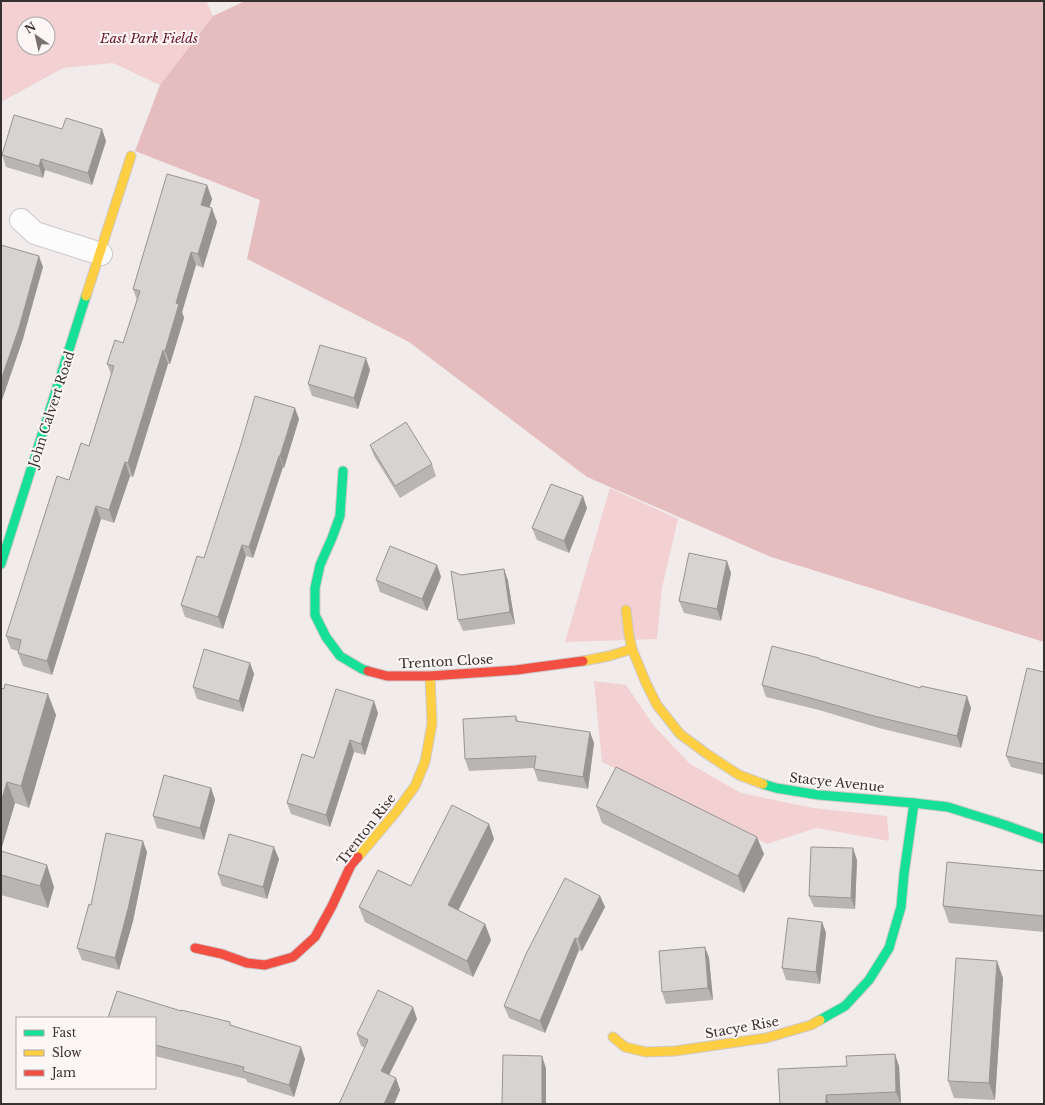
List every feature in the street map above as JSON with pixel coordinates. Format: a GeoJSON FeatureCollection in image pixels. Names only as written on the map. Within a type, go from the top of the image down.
{"type":"FeatureCollection","features":[{"type":"Feature","properties":{"kind":"street","name":"John Calvert Road"},"geometry":{"type":"LineString","coordinates":[[1,564],[132,156]]}},
{"type":"Feature","properties":{"kind":"street"},"geometry":{"type":"LineString","coordinates":[[21,220],[35,233],[101,254]]}},
{"type":"Feature","properties":{"kind":"street","name":"Trenton Close"},"geometry":{"type":"LineString","coordinates":[[343,471],[340,516],[320,565],[315,588],[315,614],[326,636],[340,656],[362,669],[387,676],[430,676],[516,670],[571,663],[610,656],[632,649]]}},
{"type":"Feature","properties":{"kind":"street","name":"Stacye Avenue"},"geometry":{"type":"LineString","coordinates":[[626,610],[632,649],[657,705],[680,734],[739,775],[776,788],[819,795],[948,807],[970,813],[1044,839]]}},
{"type":"Feature","properties":{"kind":"street","name":"Trenton Rise"},"geometry":{"type":"LineString","coordinates":[[196,948],[222,954],[247,963],[265,965],[281,962],[293,957],[315,937],[332,906],[351,865],[396,812],[415,786],[425,762],[432,724],[430,676]]}},
{"type":"Feature","properties":{"kind":"street","name":"Stacye Rise"},"geometry":{"type":"LineString","coordinates":[[613,1037],[625,1047],[646,1052],[675,1051],[766,1038],[811,1025],[845,1006],[869,980],[889,948],[901,907],[914,803]]}},
{"type":"Feature","properties":{"kind":"green space","name":"East Park Fields"},"geometry":{"type":"Polygon","coordinates":[[[1,1],[206,1],[213,16],[160,85],[113,63],[63,68],[1,102],[1,1]]]}},
{"type":"Feature","properties":{"kind":"green space"},"geometry":{"type":"Polygon","coordinates":[[[610,488],[678,519],[662,588],[657,639],[565,642],[610,488]]]}},
{"type":"Feature","properties":{"kind":"green space"},"geometry":{"type":"Polygon","coordinates":[[[594,681],[626,685],[654,726],[690,764],[741,793],[813,808],[887,816],[889,841],[816,828],[767,844],[602,762],[594,681]]]}},
{"type":"Feature","properties":{"kind":"shaded area"},"geometry":{"type":"Polygon","coordinates":[[[245,1],[1044,1],[1044,642],[771,557],[587,477],[409,342],[247,259],[260,200],[135,151],[160,85],[213,16],[245,1]]]}},
{"type":"Feature","properties":{"kind":"building"},"geometry":{"type":"Polygon","coordinates":[[[14,115],[62,129],[66,118],[102,129],[88,173],[41,159],[39,166],[2,155],[14,115]]]}},
{"type":"Feature","properties":{"kind":"building"},"geometry":{"type":"Polygon","coordinates":[[[167,174],[207,185],[201,205],[212,208],[198,254],[191,252],[176,303],[179,304],[165,351],[163,350],[128,463],[125,462],[109,510],[96,506],[47,661],[18,653],[21,640],[6,636],[57,476],[69,480],[81,443],[89,446],[114,366],[107,364],[115,340],[123,343],[140,291],[133,289],[167,174]]]}},
{"type":"Feature","properties":{"kind":"building"},"geometry":{"type":"Polygon","coordinates":[[[1,245],[39,256],[19,328],[1,380],[1,245]]]}},
{"type":"Feature","properties":{"kind":"building"},"geometry":{"type":"Polygon","coordinates":[[[320,345],[366,358],[354,398],[308,384],[320,345]]]}},
{"type":"Feature","properties":{"kind":"building"},"geometry":{"type":"Polygon","coordinates":[[[255,396],[295,408],[249,547],[242,545],[218,617],[181,605],[197,556],[204,558],[255,396]]]}},
{"type":"Feature","properties":{"kind":"building"},"geometry":{"type":"Polygon","coordinates":[[[406,422],[432,464],[395,486],[370,445],[406,422]]]}},
{"type":"Feature","properties":{"kind":"building"},"geometry":{"type":"Polygon","coordinates":[[[551,484],[583,496],[564,541],[532,528],[551,484]]]}},
{"type":"Feature","properties":{"kind":"building"},"geometry":{"type":"Polygon","coordinates":[[[390,546],[437,565],[422,599],[376,580],[390,546]]]}},
{"type":"Feature","properties":{"kind":"building"},"geometry":{"type":"Polygon","coordinates":[[[689,553],[727,561],[717,609],[679,601],[689,553]]]}},
{"type":"Feature","properties":{"kind":"building"},"geometry":{"type":"Polygon","coordinates":[[[504,569],[510,612],[458,620],[451,571],[461,575],[504,569]]]}},
{"type":"Feature","properties":{"kind":"building"},"geometry":{"type":"Polygon","coordinates":[[[772,646],[819,658],[920,688],[921,686],[967,696],[957,736],[874,716],[762,685],[772,646]]]}},
{"type":"Feature","properties":{"kind":"building"},"geometry":{"type":"Polygon","coordinates":[[[204,649],[250,663],[239,701],[193,687],[204,649]]]}},
{"type":"Feature","properties":{"kind":"building"},"geometry":{"type":"Polygon","coordinates":[[[1027,668],[1044,672],[1044,764],[1006,756],[1027,668]]]}},
{"type":"Feature","properties":{"kind":"building"},"geometry":{"type":"Polygon","coordinates":[[[5,684],[48,694],[21,786],[7,782],[1,802],[1,688],[4,689],[5,684]]]}},
{"type":"Feature","properties":{"kind":"building"},"geometry":{"type":"Polygon","coordinates":[[[336,689],[374,701],[361,744],[350,740],[326,815],[287,803],[302,754],[314,758],[336,689]]]}},
{"type":"Feature","properties":{"kind":"building"},"geometry":{"type":"Polygon","coordinates":[[[516,716],[516,721],[590,732],[583,777],[534,769],[536,756],[465,759],[463,719],[516,716]]]}},
{"type":"Feature","properties":{"kind":"building"},"geometry":{"type":"Polygon","coordinates":[[[616,767],[757,837],[738,876],[596,806],[616,767]]]}},
{"type":"Feature","properties":{"kind":"building"},"geometry":{"type":"Polygon","coordinates":[[[164,775],[211,788],[200,828],[153,816],[164,775]]]}},
{"type":"Feature","properties":{"kind":"building"},"geometry":{"type":"Polygon","coordinates":[[[452,805],[489,824],[448,905],[485,924],[467,961],[359,907],[378,870],[411,886],[452,805]]]}},
{"type":"Feature","properties":{"kind":"building"},"geometry":{"type":"Polygon","coordinates":[[[106,833],[143,841],[128,909],[115,958],[77,948],[89,904],[91,905],[106,833]]]}},
{"type":"Feature","properties":{"kind":"building"},"geometry":{"type":"Polygon","coordinates":[[[229,834],[274,847],[263,887],[218,874],[229,834]]]}},
{"type":"Feature","properties":{"kind":"building"},"geometry":{"type":"Polygon","coordinates":[[[811,847],[853,848],[851,898],[809,896],[811,847]]]}},
{"type":"Feature","properties":{"kind":"building"},"geometry":{"type":"Polygon","coordinates":[[[1,851],[47,865],[40,886],[1,875],[1,851]]]}},
{"type":"Feature","properties":{"kind":"building"},"geometry":{"type":"Polygon","coordinates":[[[947,862],[1044,871],[1044,916],[943,906],[947,862]]]}},
{"type":"Feature","properties":{"kind":"building"},"geometry":{"type":"Polygon","coordinates":[[[565,878],[600,896],[578,939],[575,938],[540,1021],[504,1006],[526,954],[565,878]]]}},
{"type":"Feature","properties":{"kind":"building"},"geometry":{"type":"Polygon","coordinates":[[[788,918],[822,922],[816,972],[782,968],[788,918]]]}},
{"type":"Feature","properties":{"kind":"building"},"geometry":{"type":"Polygon","coordinates":[[[705,947],[708,988],[662,992],[659,951],[705,947]]]}},
{"type":"Feature","properties":{"kind":"building"},"geometry":{"type":"Polygon","coordinates":[[[956,958],[997,961],[989,1083],[948,1081],[956,958]]]}},
{"type":"Feature","properties":{"kind":"building"},"geometry":{"type":"Polygon","coordinates":[[[378,990],[413,1007],[381,1071],[396,1078],[384,1104],[339,1104],[368,1040],[357,1034],[378,990]]]}},
{"type":"Feature","properties":{"kind":"building"},"geometry":{"type":"Polygon","coordinates":[[[117,991],[181,1011],[230,1022],[230,1025],[301,1047],[289,1085],[243,1071],[244,1067],[156,1045],[156,1017],[108,1017],[117,991]]]}},
{"type":"Feature","properties":{"kind":"building"},"geometry":{"type":"Polygon","coordinates":[[[895,1054],[896,1092],[826,1095],[826,1104],[780,1104],[778,1069],[847,1066],[846,1056],[895,1054]]]}},
{"type":"Feature","properties":{"kind":"building"},"geometry":{"type":"Polygon","coordinates":[[[503,1055],[542,1056],[542,1104],[502,1104],[503,1055]]]}},
{"type":"Feature","properties":{"kind":"traffic: fast"},"geometry":{"type":"LineString","coordinates":[[1,564],[86,296]]}},
{"type":"Feature","properties":{"kind":"traffic: fast"},"geometry":{"type":"LineString","coordinates":[[343,471],[340,516],[320,565],[315,588],[315,615],[326,637],[340,656],[368,671]]}},
{"type":"Feature","properties":{"kind":"traffic: fast"},"geometry":{"type":"LineString","coordinates":[[763,784],[776,788],[819,795],[948,807],[1044,839]]}},
{"type":"Feature","properties":{"kind":"traffic: fast"},"geometry":{"type":"LineString","coordinates":[[820,1020],[845,1006],[869,980],[889,948],[901,907],[914,803]]}},
{"type":"Feature","properties":{"kind":"traffic: slow"},"geometry":{"type":"LineString","coordinates":[[86,296],[131,156]]}},
{"type":"Feature","properties":{"kind":"traffic: slow"},"geometry":{"type":"LineString","coordinates":[[626,610],[632,649],[657,705],[680,734],[739,775],[763,784]]}},
{"type":"Feature","properties":{"kind":"traffic: slow"},"geometry":{"type":"LineString","coordinates":[[583,661],[609,656],[632,649]]}},
{"type":"Feature","properties":{"kind":"traffic: slow"},"geometry":{"type":"LineString","coordinates":[[358,857],[396,812],[415,786],[425,762],[432,724],[430,676]]}},
{"type":"Feature","properties":{"kind":"traffic: slow"},"geometry":{"type":"LineString","coordinates":[[613,1037],[625,1047],[646,1052],[675,1051],[766,1038],[811,1025],[820,1020]]}},
{"type":"Feature","properties":{"kind":"traffic: jam"},"geometry":{"type":"LineString","coordinates":[[368,671],[387,676],[430,676],[516,670],[583,661]]}},
{"type":"Feature","properties":{"kind":"traffic: jam"},"geometry":{"type":"LineString","coordinates":[[195,948],[222,954],[247,963],[265,965],[293,957],[315,937],[332,906],[351,865],[358,857]]}}]}
